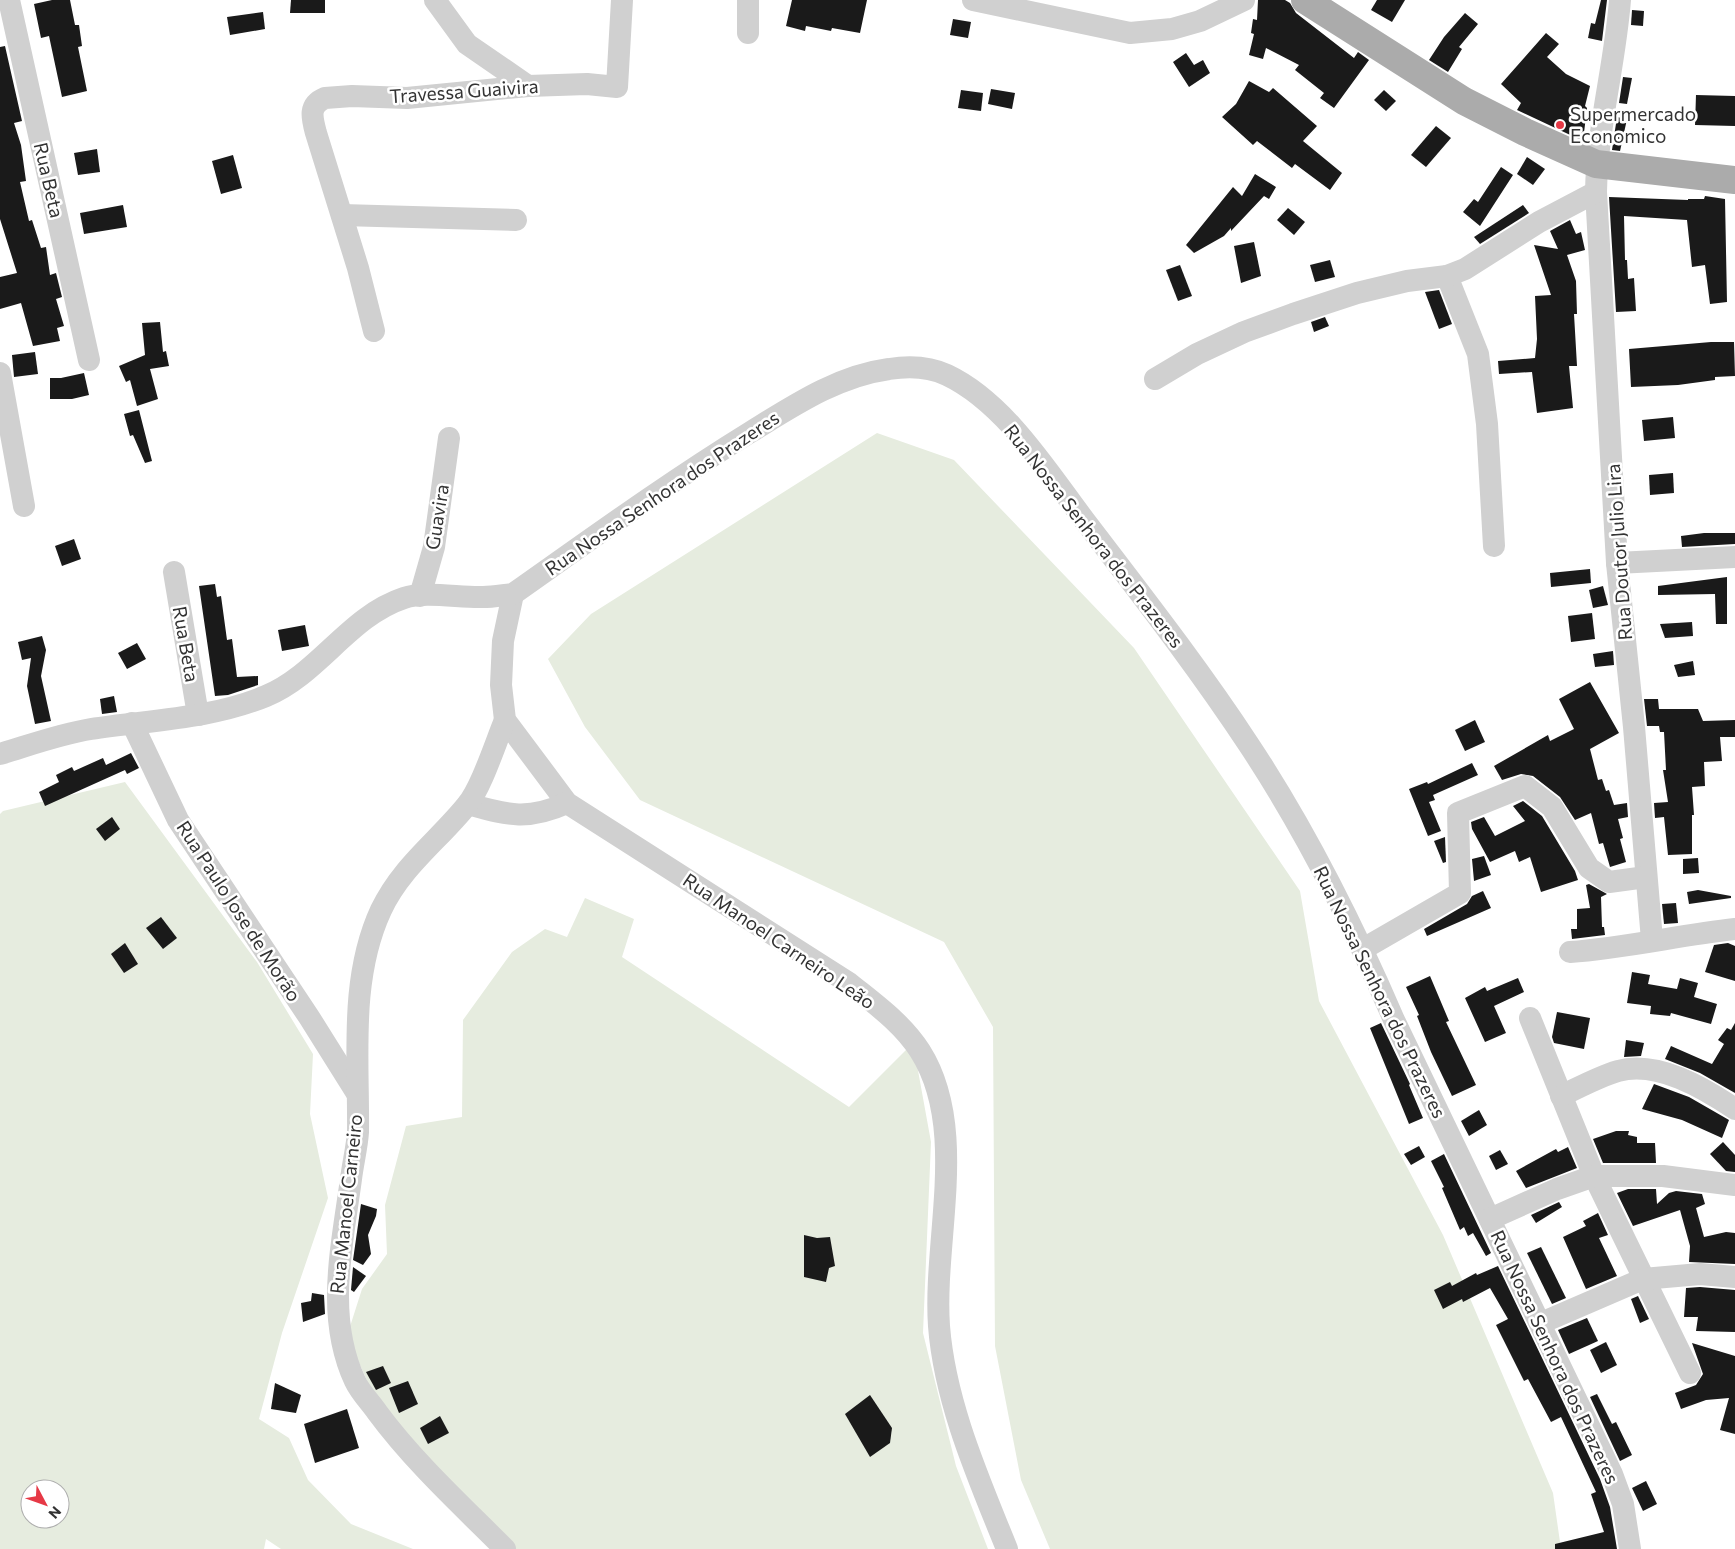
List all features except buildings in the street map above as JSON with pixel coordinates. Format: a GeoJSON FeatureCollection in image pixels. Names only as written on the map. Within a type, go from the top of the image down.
{"type":"FeatureCollection","features":[{"type":"Feature","properties":{"kind":"main road"},"geometry":{"type":"LineString","coordinates":[[1305,0],[1464,101],[1525,132],[1596,164],[1735,180]]}},
{"type":"Feature","properties":{"kind":"street","name":"Rua Beta"},"geometry":{"type":"LineString","coordinates":[[9,0],[89,360]]}},
{"type":"Feature","properties":{"kind":"street"},"geometry":{"type":"LineString","coordinates":[[435,0],[467,44],[528,86]]}},
{"type":"Feature","properties":{"kind":"street","name":"Travessa Guaivira"},"geometry":{"type":"LineString","coordinates":[[342,215],[316,133],[311,111],[314,106],[325,98],[426,97],[500,87],[587,84],[617,87],[622,0]]}},
{"type":"Feature","properties":{"kind":"street"},"geometry":{"type":"LineString","coordinates":[[748,0],[748,33]]}},
{"type":"Feature","properties":{"kind":"street"},"geometry":{"type":"LineString","coordinates":[[973,0],[1130,33],[1172,29],[1200,21],[1244,0]]}},
{"type":"Feature","properties":{"kind":"street","name":"Rua Doutor Julio Lira"},"geometry":{"type":"LineString","coordinates":[[1620,0],[1617,37],[1596,164],[1596,192],[1617,563],[1634,727],[1652,940]]}},
{"type":"Feature","properties":{"kind":"street"},"geometry":{"type":"LineString","coordinates":[[1155,379],[1197,354],[1244,332],[1276,320],[1357,293],[1407,281],[1447,276],[1488,256],[1539,222],[1596,192]]}},
{"type":"Feature","properties":{"kind":"street"},"geometry":{"type":"LineString","coordinates":[[374,331],[342,215],[516,220]]}},
{"type":"Feature","properties":{"kind":"street"},"geometry":{"type":"LineString","coordinates":[[1447,276],[1478,354],[1487,424],[1494,546]]}},
{"type":"Feature","properties":{"kind":"street","name":"Rua Nossa Senhora dos Prazeres"},"geometry":{"type":"LineString","coordinates":[[0,754],[70,733],[198,715],[266,696],[291,681],[318,660],[359,623],[386,606],[405,597],[483,597],[513,594],[701,463],[817,392],[853,376],[891,368],[921,368],[945,374],[970,389],[1020,436],[1210,688],[1250,747],[1285,804],[1340,902],[1363,948],[1394,1020],[1541,1322],[1612,1474],[1622,1504],[1630,1549]]}},
{"type":"Feature","properties":{"kind":"street"},"geometry":{"type":"LineString","coordinates":[[0,372],[24,506]]}},
{"type":"Feature","properties":{"kind":"street","name":"Guavira"},"geometry":{"type":"LineString","coordinates":[[420,596],[434,547],[449,438]]}},
{"type":"Feature","properties":{"kind":"street"},"geometry":{"type":"LineString","coordinates":[[1617,563],[1735,557]]}},
{"type":"Feature","properties":{"kind":"street","name":"Rua Beta"},"geometry":{"type":"LineString","coordinates":[[174,572],[198,715]]}},
{"type":"Feature","properties":{"kind":"street","name":"Rua Manoel Carneiro Leão"},"geometry":{"type":"LineString","coordinates":[[513,594],[503,641],[501,685],[505,720],[566,803],[849,983],[892,1017],[920,1051],[938,1088],[945,1129],[944,1212],[939,1274],[939,1326],[947,1375],[955,1411],[966,1444],[1007,1549]]}},
{"type":"Feature","properties":{"kind":"street","name":"Rua Manoel Carneiro"},"geometry":{"type":"LineString","coordinates":[[505,720],[468,804],[420,853],[381,910],[366,955],[359,1002],[356,1092],[358,1134],[341,1247],[336,1306],[341,1337],[356,1382],[386,1424],[418,1460],[505,1549]]}},
{"type":"Feature","properties":{"kind":"street","name":"Rua Paulo Jose de Morão"},"geometry":{"type":"LineString","coordinates":[[132,723],[178,820],[309,1017],[356,1092]]}},
{"type":"Feature","properties":{"kind":"street"},"geometry":{"type":"LineString","coordinates":[[1363,948],[1460,893],[1458,812],[1524,786],[1552,806],[1589,868],[1609,882],[1646,877]]}},
{"type":"Feature","properties":{"kind":"street"},"geometry":{"type":"LineString","coordinates":[[468,804],[502,813],[526,815],[551,810],[566,803]]}},
{"type":"Feature","properties":{"kind":"street"},"geometry":{"type":"LineString","coordinates":[[1570,952],[1598,950],[1652,940],[1735,929]]}},
{"type":"Feature","properties":{"kind":"street"},"geometry":{"type":"LineString","coordinates":[[1530,1018],[1594,1176],[1690,1373]]}},
{"type":"Feature","properties":{"kind":"street"},"geometry":{"type":"LineString","coordinates":[[1561,1096],[1594,1080],[1634,1068],[1675,1077],[1735,1109]]}},
{"type":"Feature","properties":{"kind":"street"},"geometry":{"type":"LineString","coordinates":[[1490,1219],[1557,1189],[1594,1176],[1663,1176],[1735,1185]]}},
{"type":"Feature","properties":{"kind":"street"},"geometry":{"type":"LineString","coordinates":[[1541,1322],[1643,1278],[1700,1274],[1735,1277]]}},
{"type":"Feature","properties":{"kind":"shaded area"},"geometry":{"type":"Polygon","coordinates":[[[877,433],[954,460],[1134,648],[1300,891],[1319,1001],[1443,1235],[1553,1493],[1561,1549],[1050,1549],[1021,1480],[995,1346],[993,1027],[944,942],[640,800],[585,727],[548,659],[591,614],[877,433]]]}},
{"type":"Feature","properties":{"kind":"shaded area"},"geometry":{"type":"Polygon","coordinates":[[[125,782],[257,962],[313,1054],[310,1114],[328,1198],[282,1333],[259,1419],[289,1438],[308,1480],[351,1524],[413,1549],[281,1549],[266,1539],[264,1549],[0,1549],[0,814],[3,811],[125,782]]]}},
{"type":"Feature","properties":{"kind":"shaded area"},"geometry":{"type":"Polygon","coordinates":[[[585,898],[634,919],[622,957],[849,1107],[913,1043],[931,1142],[923,1333],[956,1466],[988,1549],[512,1549],[377,1403],[347,1336],[362,1289],[387,1254],[385,1205],[406,1126],[462,1117],[463,1020],[512,952],[545,929],[567,937],[585,898]]]}},
{"type":"Feature","properties":{"kind":"place","name":"Supermercado Economico"},"geometry":{"type":"Point","coordinates":[1560,125]}}]}
